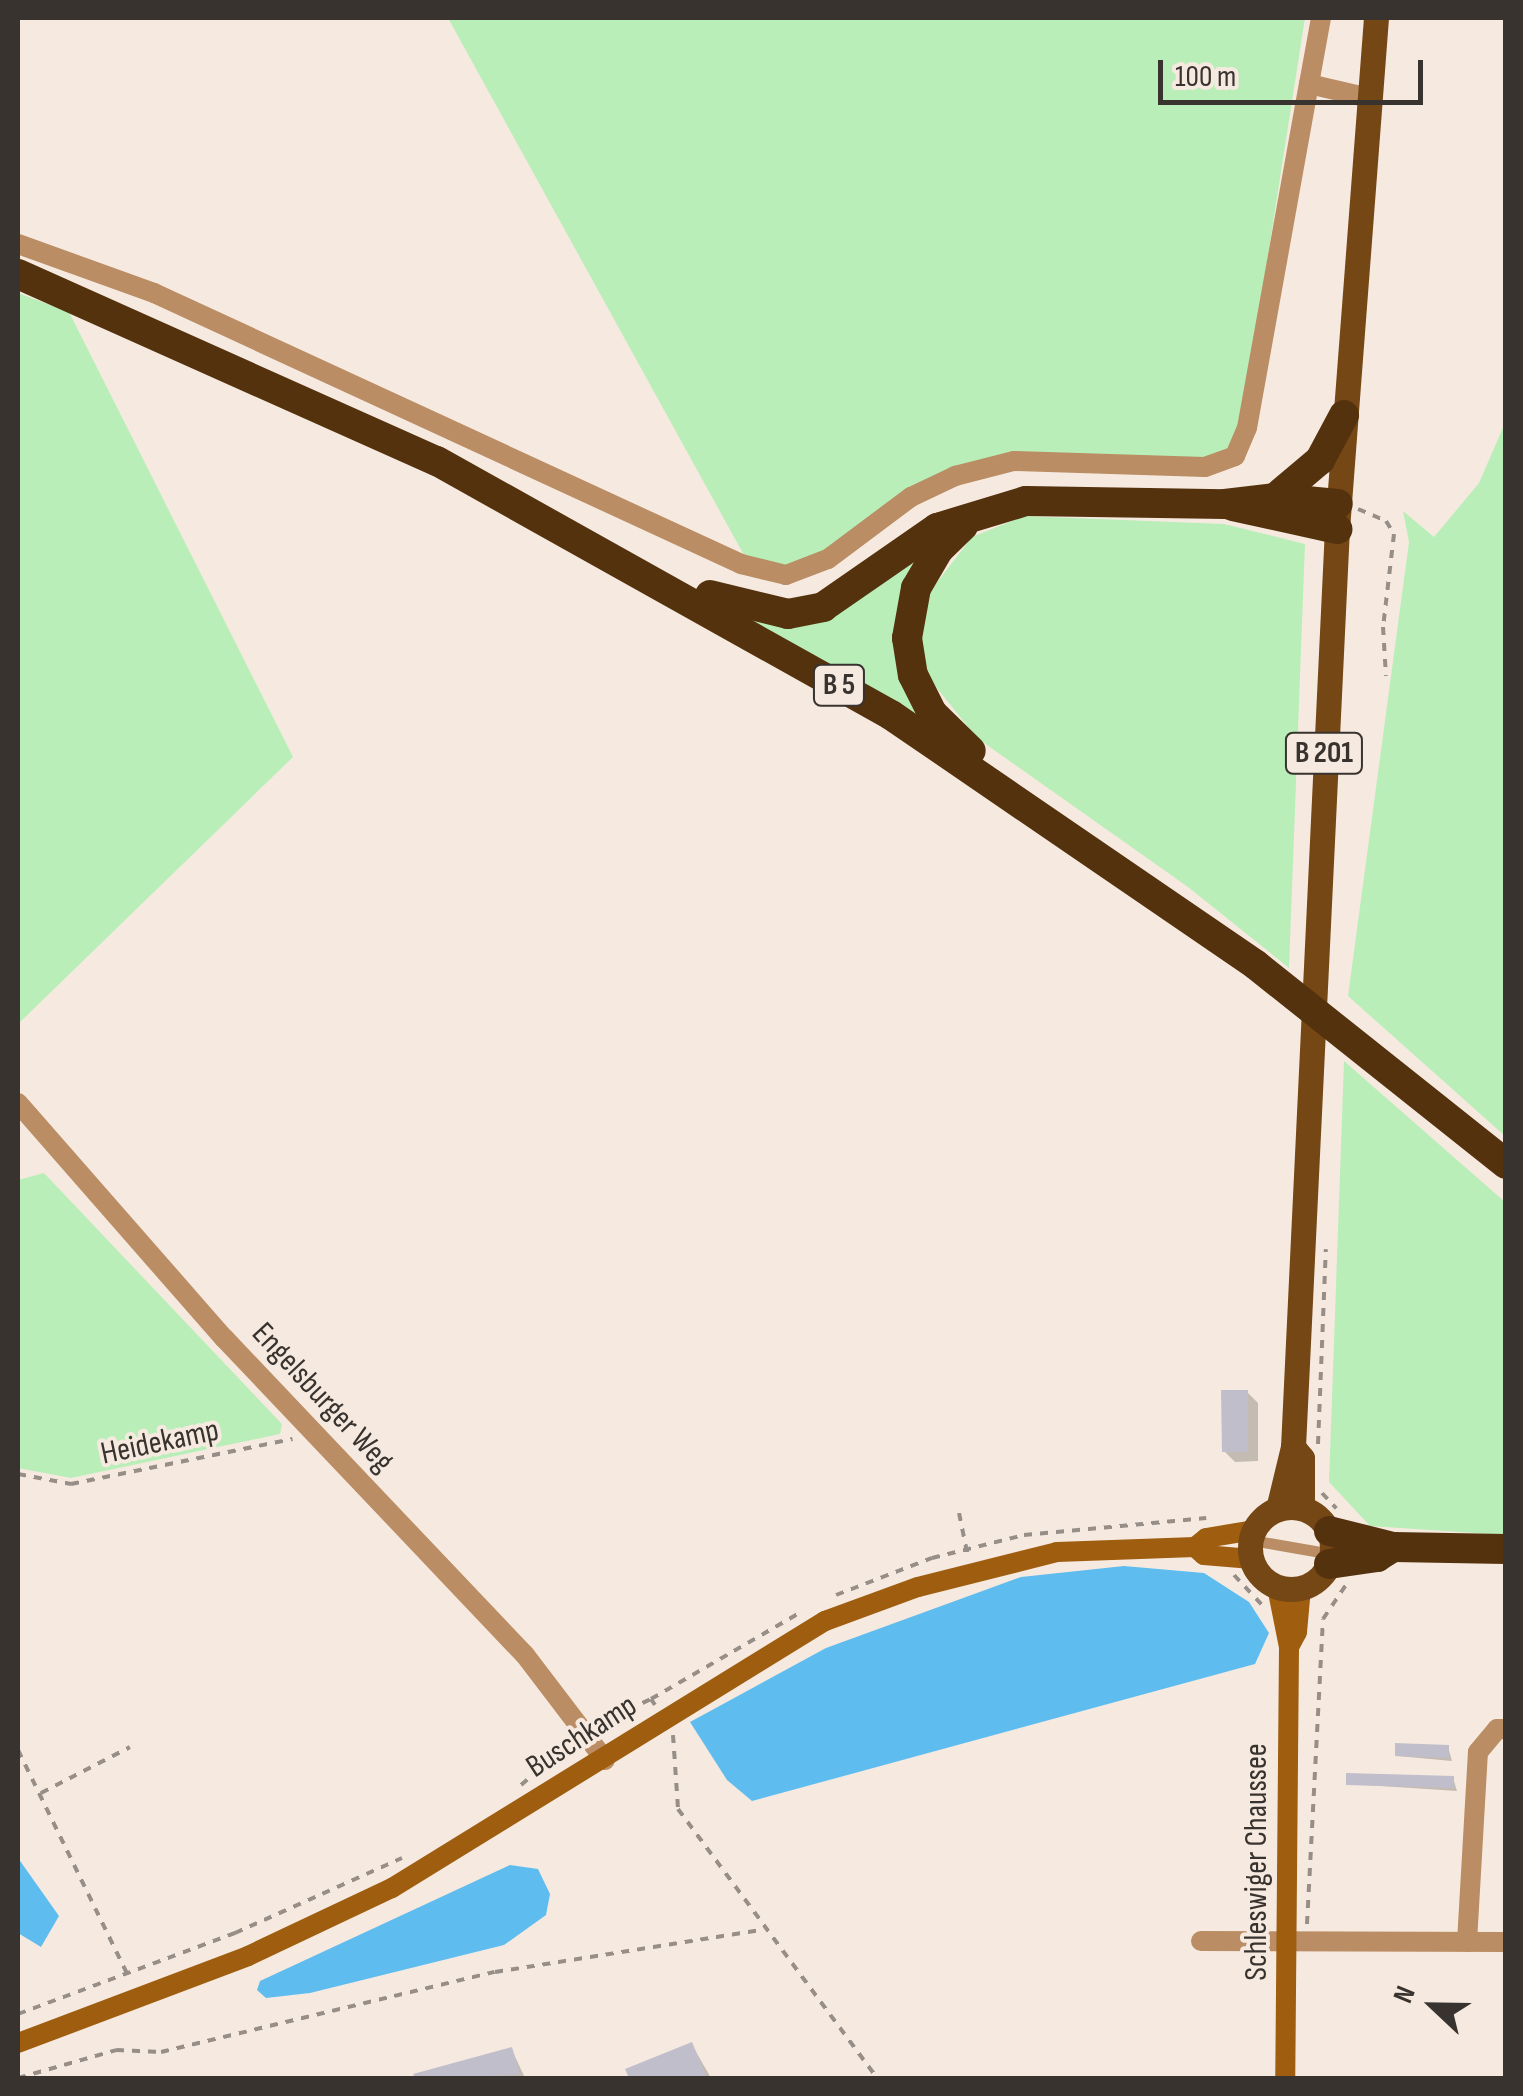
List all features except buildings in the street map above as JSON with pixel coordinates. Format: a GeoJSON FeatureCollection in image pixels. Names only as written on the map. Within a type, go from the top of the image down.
{"type":"FeatureCollection","features":[{"type":"Feature","properties":{"kind":"highway","name":"B 5"},"geometry":{"type":"LineString","coordinates":[[18,274],[366,427],[633,566],[891,715],[1041,813],[1256,965],[1379,1058],[1506,1164]]}},
{"type":"Feature","properties":{"kind":"highway"},"geometry":{"type":"LineString","coordinates":[[1275,498],[1320,460],[1344,415]]}},
{"type":"Feature","properties":{"kind":"highway"},"geometry":{"type":"LineString","coordinates":[[1225,504],[1275,498],[1338,517]]}},
{"type":"Feature","properties":{"kind":"highway"},"geometry":{"type":"LineString","coordinates":[[633,566],[724,600],[788,614],[822,606],[937,528],[1026,502],[1225,504],[1338,517]]}},
{"type":"Feature","properties":{"kind":"highway"},"geometry":{"type":"LineString","coordinates":[[972,517],[939,549],[916,588],[907,638],[914,676],[932,713],[1041,813]]}},
{"type":"Feature","properties":{"kind":"highway"},"geometry":{"type":"LineString","coordinates":[[1330,1550],[1506,1548]]}},
{"type":"Feature","properties":{"kind":"main road","name":"B 201"},"geometry":{"type":"LineString","coordinates":[[1290,1509],[1302,1458],[1293,1447],[1338,517],[1376,18]]}},
{"type":"Feature","properties":{"kind":"main road"},"geometry":{"type":"LineString","coordinates":[[1290,1509],[1330,1550],[1289,1587],[1252,1543],[1290,1509]]}},
{"type":"Feature","properties":{"kind":"street"},"geometry":{"type":"LineString","coordinates":[[18,244],[154,293],[740,564],[786,574],[828,559],[911,497],[955,476],[1014,461],[1205,467],[1235,456],[1248,428],[1321,18]]}},
{"type":"Feature","properties":{"kind":"street"},"geometry":{"type":"LineString","coordinates":[[1309,84],[1369,98]]}},
{"type":"Feature","properties":{"kind":"street","name":"Engelsburger Weg"},"geometry":{"type":"LineString","coordinates":[[18,1102],[308,1428],[525,1655],[605,1760]]}},
{"type":"Feature","properties":{"kind":"street","name":"Buschkamp"},"geometry":{"type":"LineString","coordinates":[[18,2043],[232,1962],[392,1888],[825,1621],[970,1572],[1057,1552],[1195,1547],[1206,1538],[1252,1543]]}},
{"type":"Feature","properties":{"kind":"street","name":"Schleswiger Chaussee"},"geometry":{"type":"LineString","coordinates":[[1285,2078],[1289,1587]]}},
{"type":"Feature","properties":{"kind":"street"},"geometry":{"type":"LineString","coordinates":[[1467,1942],[1478,1752],[1497,1729],[1506,1729]]}},
{"type":"Feature","properties":{"kind":"street"},"geometry":{"type":"LineString","coordinates":[[1201,1940],[1506,1942]]}},
{"type":"Feature","properties":{"kind":"lane"},"geometry":{"type":"LineString","coordinates":[[1252,1543],[1330,1550]]}},
{"type":"Feature","properties":{"kind":"path"},"geometry":{"type":"LineString","coordinates":[[1338,517],[1371,513],[1394,534],[1383,627],[1386,676]]}},
{"type":"Feature","properties":{"kind":"path","name":"Heidekamp"},"geometry":{"type":"LineString","coordinates":[[18,1474],[71,1484],[287,1440],[308,1428]]}},
{"type":"Feature","properties":{"kind":"path"},"geometry":{"type":"LineString","coordinates":[[959,1513],[970,1572]]}},
{"type":"Feature","properties":{"kind":"path"},"geometry":{"type":"LineString","coordinates":[[514,1789],[585,1732],[651,1699],[678,1745],[678,1809],[762,1930],[877,2078]]}},
{"type":"Feature","properties":{"kind":"path"},"geometry":{"type":"LineString","coordinates":[[39,1794],[130,1747]]}},
{"type":"Feature","properties":{"kind":"path"},"geometry":{"type":"LineString","coordinates":[[18,1750],[127,1973]]}},
{"type":"Feature","properties":{"kind":"path"},"geometry":{"type":"LineString","coordinates":[[18,2014],[127,1973],[411,1853]]}},
{"type":"Feature","properties":{"kind":"path"},"geometry":{"type":"LineString","coordinates":[[18,2078],[116,2050],[161,2052],[495,1972],[762,1930]]}},
{"type":"Feature","properties":{"kind":"green space"},"geometry":{"type":"Polygon","coordinates":[[[448,18],[1305,18],[1241,428],[1229,451],[1205,458],[1012,454],[824,553],[785,567],[745,557],[448,18]]]}},
{"type":"Feature","properties":{"kind":"green space"},"geometry":{"type":"Polygon","coordinates":[[[18,293],[69,312],[293,757],[18,1024],[18,293]]]}},
{"type":"Feature","properties":{"kind":"green space"},"geometry":{"type":"Polygon","coordinates":[[[1505,423],[1505,1136],[1348,996],[1409,542],[1403,511],[1434,537],[1479,483],[1505,423]]]}},
{"type":"Feature","properties":{"kind":"green space"},"geometry":{"type":"Polygon","coordinates":[[[1024,516],[1224,524],[1305,544],[1289,968],[1188,887],[977,738],[928,677],[921,638],[928,594],[972,537],[1024,516]]]}},
{"type":"Feature","properties":{"kind":"green space"},"geometry":{"type":"Polygon","coordinates":[[[939,537],[903,594],[939,735],[747,619],[800,620],[939,537]]]}},
{"type":"Feature","properties":{"kind":"green space"},"geometry":{"type":"Polygon","coordinates":[[[1344,1061],[1505,1202],[1505,1535],[1370,1526],[1329,1482],[1344,1061]]]}},
{"type":"Feature","properties":{"kind":"green space"},"geometry":{"type":"Polygon","coordinates":[[[44,1173],[282,1424],[280,1434],[71,1478],[18,1468],[18,1180],[44,1173]]]}},
{"type":"Feature","properties":{"kind":"water"},"geometry":{"type":"Polygon","coordinates":[[[1124,1566],[1204,1573],[1249,1602],[1269,1633],[1255,1664],[752,1801],[727,1780],[690,1722],[826,1648],[1021,1577],[1124,1566]]]}},
{"type":"Feature","properties":{"kind":"water"},"geometry":{"type":"Polygon","coordinates":[[[18,1858],[59,1916],[41,1947],[18,1933],[18,1858]]]}},
{"type":"Feature","properties":{"kind":"water"},"geometry":{"type":"Polygon","coordinates":[[[510,1865],[538,1869],[550,1894],[546,1915],[504,1945],[310,1993],[266,1998],[257,1990],[260,1981],[510,1865]]]}}]}
